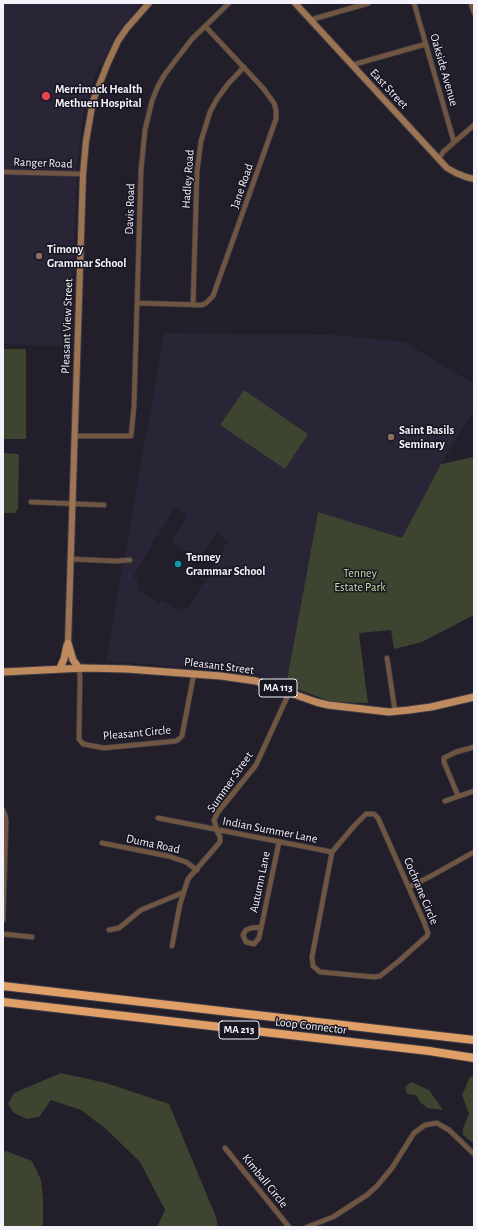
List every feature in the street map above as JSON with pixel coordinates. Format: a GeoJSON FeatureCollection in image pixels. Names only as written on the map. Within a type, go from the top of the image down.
{"type":"FeatureCollection","features":[{"type":"Feature","properties":{"kind":"highway","name":"Loop Connector"},"geometry":{"type":"LineString","coordinates":[[3,986],[474,1040]]}},
{"type":"Feature","properties":{"kind":"highway","name":"Loop Connector"},"geometry":{"type":"LineString","coordinates":[[3,1002],[474,1058]]}},
{"type":"Feature","properties":{"kind":"main road"},"geometry":{"type":"LineString","coordinates":[[68,643],[73,660],[79,668]]}},
{"type":"Feature","properties":{"kind":"main road"},"geometry":{"type":"LineString","coordinates":[[60,668],[68,643]]}},
{"type":"Feature","properties":{"kind":"main road","name":"Pleasant Street"},"geometry":{"type":"LineString","coordinates":[[3,672],[79,668],[194,673],[256,681],[328,705],[368,710],[395,711],[431,706],[474,697]]}},
{"type":"Feature","properties":{"kind":"street","name":"Pleasant View Street"},"geometry":{"type":"LineString","coordinates":[[68,643],[83,174],[87,128],[97,88],[118,41],[127,28],[149,3]]}},
{"type":"Feature","properties":{"kind":"street","name":"Davis Road"},"geometry":{"type":"LineString","coordinates":[[74,436],[131,436],[134,406],[141,170],[145,130],[152,101],[158,86],[178,56],[205,26],[229,3]]}},
{"type":"Feature","properties":{"kind":"street","name":"East Street"},"geometry":{"type":"LineString","coordinates":[[294,3],[447,168],[456,173],[474,179]]}},
{"type":"Feature","properties":{"kind":"street"},"geometry":{"type":"LineString","coordinates":[[310,20],[369,3]]}},
{"type":"Feature","properties":{"kind":"street","name":"Oakside Avenue"},"geometry":{"type":"LineString","coordinates":[[414,3],[454,142]]}},
{"type":"Feature","properties":{"kind":"street"},"geometry":{"type":"LineString","coordinates":[[471,3],[474,13]]}},
{"type":"Feature","properties":{"kind":"street","name":"Jane Road"},"geometry":{"type":"LineString","coordinates":[[137,303],[202,305],[213,296],[276,119],[274,103],[263,88],[205,26]]}},
{"type":"Feature","properties":{"kind":"street"},"geometry":{"type":"LineString","coordinates":[[352,65],[426,44]]}},
{"type":"Feature","properties":{"kind":"street","name":"Hadley Road"},"geometry":{"type":"LineString","coordinates":[[193,305],[197,172],[200,141],[210,112],[217,99],[228,84],[244,68]]}},
{"type":"Feature","properties":{"kind":"street"},"geometry":{"type":"LineString","coordinates":[[440,159],[443,152],[474,125]]}},
{"type":"Feature","properties":{"kind":"street","name":"Ranger Road"},"geometry":{"type":"LineString","coordinates":[[3,172],[83,174]]}},
{"type":"Feature","properties":{"kind":"street"},"geometry":{"type":"LineString","coordinates":[[31,502],[104,505]]}},
{"type":"Feature","properties":{"kind":"street"},"geometry":{"type":"LineString","coordinates":[[70,559],[115,561],[130,560]]}},
{"type":"Feature","properties":{"kind":"street"},"geometry":{"type":"LineString","coordinates":[[387,658],[395,711]]}},
{"type":"Feature","properties":{"kind":"street","name":"Pleasant Circle"},"geometry":{"type":"LineString","coordinates":[[79,668],[79,739],[83,744],[104,748],[176,741],[179,739],[182,736],[194,673]]}},
{"type":"Feature","properties":{"kind":"street","name":"Summer Street"},"geometry":{"type":"LineString","coordinates":[[172,946],[182,893],[188,879],[198,870],[220,842],[220,836],[214,820],[218,812],[256,765],[289,693]]}},
{"type":"Feature","properties":{"kind":"street"},"geometry":{"type":"LineString","coordinates":[[458,796],[444,762],[444,758],[456,752],[474,747]]}},
{"type":"Feature","properties":{"kind":"street"},"geometry":{"type":"LineString","coordinates":[[445,800],[474,791]]}},
{"type":"Feature","properties":{"kind":"street"},"geometry":{"type":"LineString","coordinates":[[3,810],[6,821],[3,920]]}},
{"type":"Feature","properties":{"kind":"street","name":"Cochrane Circle"},"geometry":{"type":"LineString","coordinates":[[366,814],[374,814],[378,818],[428,933],[423,941],[380,976],[374,977],[320,972],[313,966],[312,957],[332,852],[366,814]]}},
{"type":"Feature","properties":{"kind":"street","name":"Indian Summer Lane"},"geometry":{"type":"LineString","coordinates":[[158,818],[332,852]]}},
{"type":"Feature","properties":{"kind":"street","name":"Autumn Lane"},"geometry":{"type":"LineString","coordinates":[[261,927],[246,930],[243,938],[246,942],[254,944],[258,941],[261,927],[279,842]]}},
{"type":"Feature","properties":{"kind":"street","name":"Duma Road"},"geometry":{"type":"LineString","coordinates":[[102,843],[168,856],[186,862],[198,870]]}},
{"type":"Feature","properties":{"kind":"street"},"geometry":{"type":"LineString","coordinates":[[409,887],[474,852]]}},
{"type":"Feature","properties":{"kind":"street"},"geometry":{"type":"LineString","coordinates":[[108,930],[119,928],[141,910],[182,893]]}},
{"type":"Feature","properties":{"kind":"street"},"geometry":{"type":"LineString","coordinates":[[3,934],[32,937]]}},
{"type":"Feature","properties":{"kind":"street"},"geometry":{"type":"LineString","coordinates":[[307,1227],[333,1217],[377,1186],[392,1168],[414,1133],[424,1125],[437,1123],[449,1130],[474,1154]]}},
{"type":"Feature","properties":{"kind":"street","name":"Kimball Circle"},"geometry":{"type":"LineString","coordinates":[[225,1148],[289,1227]]}},
{"type":"Feature","properties":{"kind":"shaded area"},"geometry":{"type":"Polygon","coordinates":[[[3,3],[141,3],[116,35],[94,78],[83,115],[77,169],[71,347],[3,344],[3,3]]]}},
{"type":"Feature","properties":{"kind":"shaded area"},"geometry":{"type":"Polygon","coordinates":[[[164,333],[334,335],[404,342],[474,384],[474,410],[441,464],[402,541],[318,512],[286,685],[256,673],[106,661],[164,333]],[[175,508],[157,537],[156,536],[151,545],[152,546],[133,577],[138,580],[137,583],[139,584],[137,589],[159,603],[162,600],[180,611],[182,607],[187,610],[206,578],[208,578],[212,570],[211,569],[228,541],[216,533],[200,559],[171,542],[187,516],[175,508]]]}},
{"type":"Feature","properties":{"kind":"green space"},"geometry":{"type":"Polygon","coordinates":[[[3,349],[26,349],[26,439],[3,439],[3,349]]]}},
{"type":"Feature","properties":{"kind":"green space"},"geometry":{"type":"Polygon","coordinates":[[[244,390],[308,434],[285,469],[220,425],[244,390]]]}},
{"type":"Feature","properties":{"kind":"green space"},"geometry":{"type":"Polygon","coordinates":[[[3,453],[19,454],[18,509],[15,513],[3,513],[3,453]]]}},
{"type":"Feature","properties":{"kind":"green space","name":"Tenney Estate Park"},"geometry":{"type":"Polygon","coordinates":[[[474,457],[474,615],[422,642],[394,649],[391,630],[359,633],[368,703],[332,702],[286,685],[318,512],[402,538],[441,464],[474,457]]]}},
{"type":"Feature","properties":{"kind":"green space"},"geometry":{"type":"Polygon","coordinates":[[[61,1073],[106,1083],[169,1104],[216,1217],[218,1227],[157,1227],[165,1210],[140,1162],[106,1129],[81,1110],[51,1100],[39,1117],[27,1119],[14,1113],[8,1104],[14,1093],[61,1073]]]}},
{"type":"Feature","properties":{"kind":"green space"},"geometry":{"type":"Polygon","coordinates":[[[474,1075],[474,1144],[463,1135],[463,1128],[469,1114],[462,1095],[470,1077],[474,1075]]]}},
{"type":"Feature","properties":{"kind":"green space"},"geometry":{"type":"Polygon","coordinates":[[[411,1082],[429,1090],[443,1110],[427,1108],[420,1102],[416,1095],[407,1094],[405,1087],[411,1082]]]}},
{"type":"Feature","properties":{"kind":"green space"},"geometry":{"type":"Polygon","coordinates":[[[6,1151],[32,1161],[41,1180],[43,1227],[3,1227],[3,1152],[6,1151]]]}},
{"type":"Feature","properties":{"kind":"place","name":"Merrimack Health Methuen Hospital"},"geometry":{"type":"Point","coordinates":[46,96]}},
{"type":"Feature","properties":{"kind":"place","name":"Timony Grammar School"},"geometry":{"type":"Point","coordinates":[39,256]}},
{"type":"Feature","properties":{"kind":"place","name":"Saint Basils Seminary"},"geometry":{"type":"Point","coordinates":[391,437]}},
{"type":"Feature","properties":{"kind":"place","name":"Tenney Grammar School"},"geometry":{"type":"Point","coordinates":[178,564]}}]}
